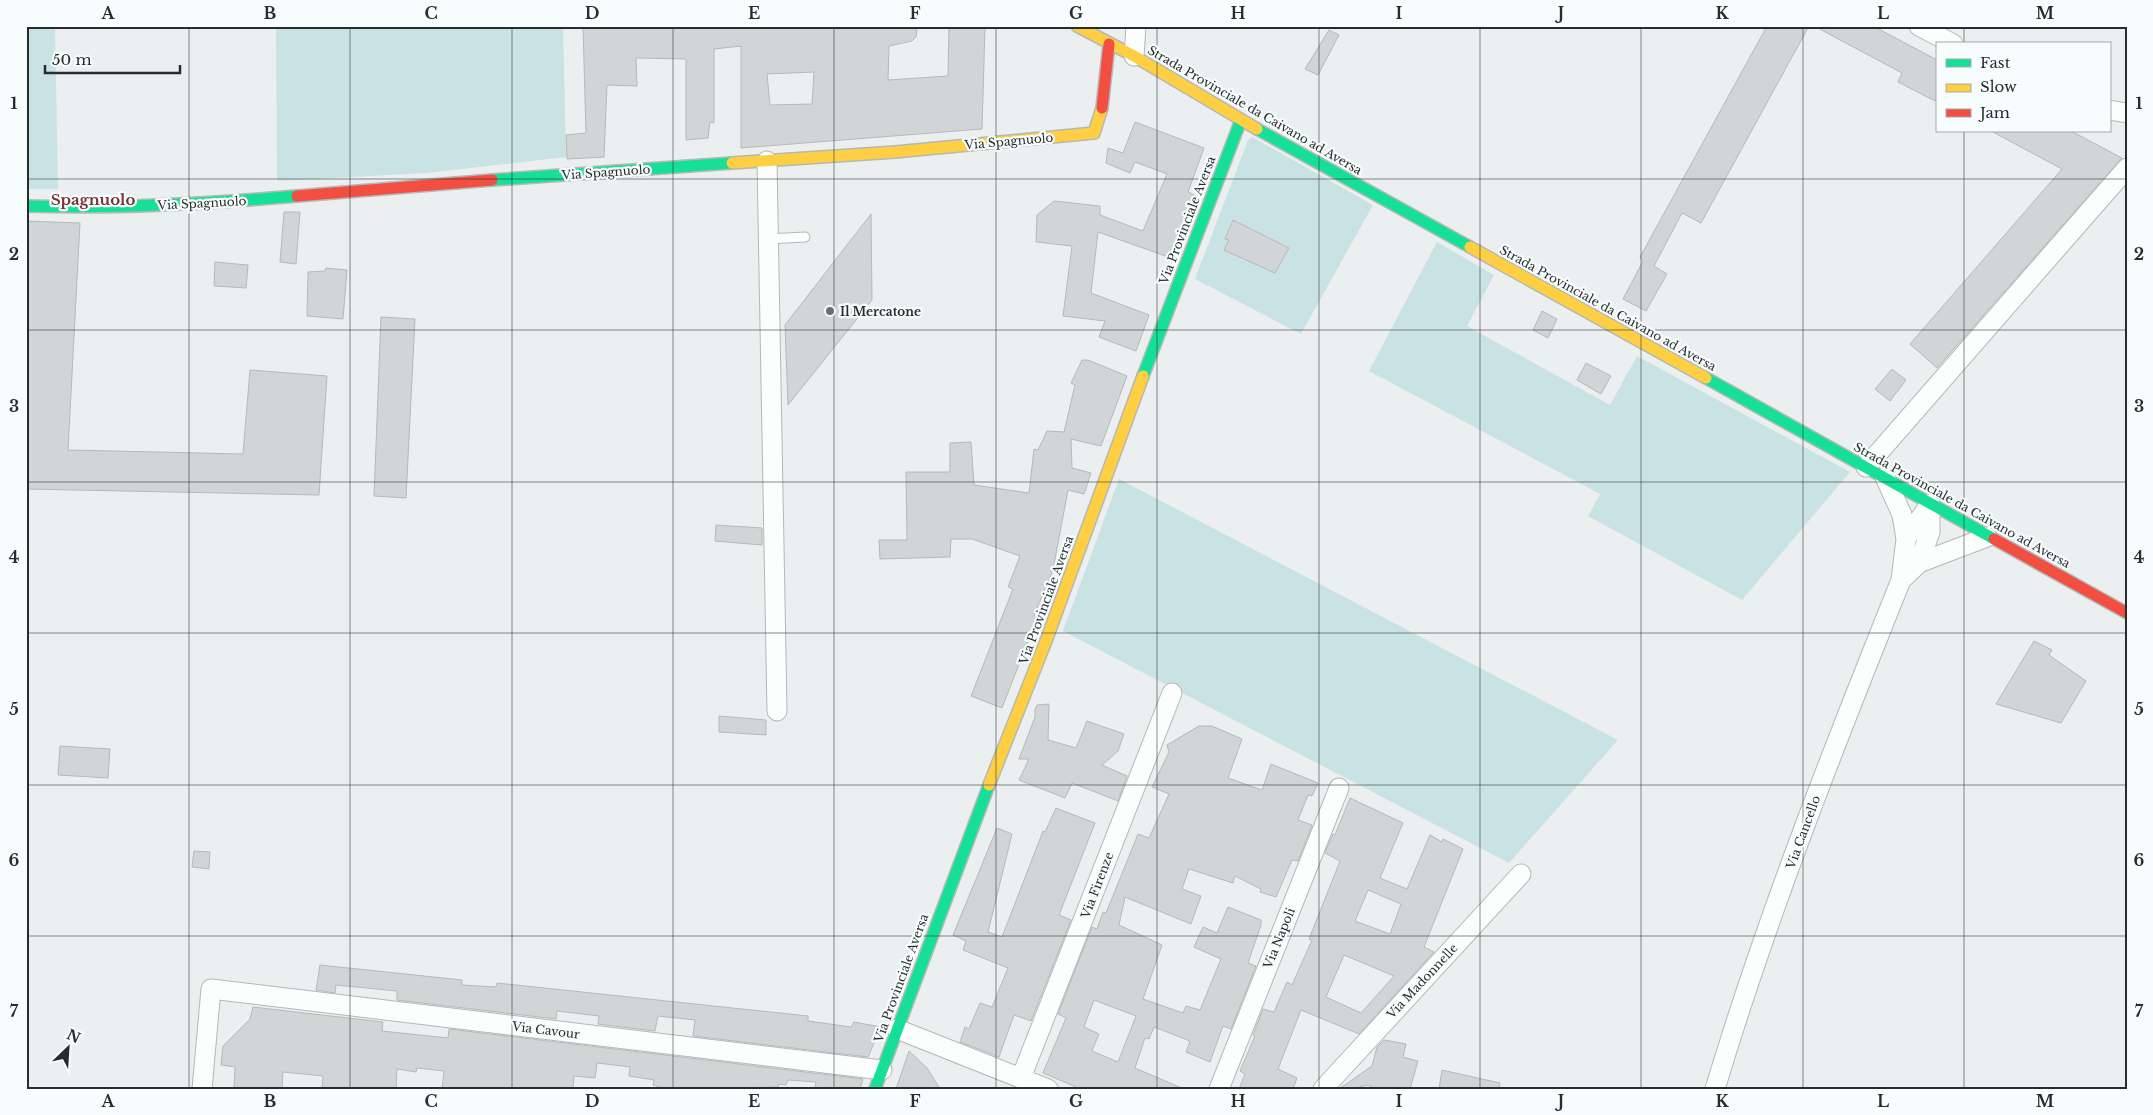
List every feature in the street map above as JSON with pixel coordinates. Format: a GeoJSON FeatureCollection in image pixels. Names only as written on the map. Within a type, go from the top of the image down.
{"type":"FeatureCollection","features":[{"type":"Feature","properties":{"kind":"street","name":"Strada Provinciale da Caivano ad Aversa"},"geometry":{"type":"LineString","coordinates":[[1077,26],[1134,56],[1241,120],[2127,613]]}},
{"type":"Feature","properties":{"kind":"street"},"geometry":{"type":"LineString","coordinates":[[1134,56],[1136,26]]}},
{"type":"Feature","properties":{"kind":"street"},"geometry":{"type":"LineString","coordinates":[[1919,26],[1949,42]]}},
{"type":"Feature","properties":{"kind":"street","name":"Via Spagnuolo"},"geometry":{"type":"LineString","coordinates":[[26,206],[89,208],[190,205],[767,161],[824,161],[1094,133],[1102,111],[1109,44]]}},
{"type":"Feature","properties":{"kind":"street"},"geometry":{"type":"LineString","coordinates":[[2110,110],[2127,113]]}},
{"type":"Feature","properties":{"kind":"street","name":"Via Provinciale Aversa"},"geometry":{"type":"LineString","coordinates":[[875,1089],[963,852],[1046,641],[1160,329],[1241,120]]}},
{"type":"Feature","properties":{"kind":"street"},"geometry":{"type":"LineString","coordinates":[[767,161],[777,710]]}},
{"type":"Feature","properties":{"kind":"street"},"geometry":{"type":"LineString","coordinates":[[1866,467],[2127,168]]}},
{"type":"Feature","properties":{"kind":"street"},"geometry":{"type":"LineString","coordinates":[[1885,478],[1902,515],[1906,539],[1900,580]]}},
{"type":"Feature","properties":{"kind":"street"},"geometry":{"type":"LineString","coordinates":[[1906,539],[1930,504]]}},
{"type":"Feature","properties":{"kind":"street"},"geometry":{"type":"LineString","coordinates":[[1919,563],[1930,532],[1930,504]]}},
{"type":"Feature","properties":{"kind":"street"},"geometry":{"type":"LineString","coordinates":[[1900,580],[1919,563],[1988,537]]}},
{"type":"Feature","properties":{"kind":"street","name":"Via Cancello"},"geometry":{"type":"LineString","coordinates":[[1715,1089],[1738,1012],[1836,741],[1900,580]]}},
{"type":"Feature","properties":{"kind":"street","name":"Via Firenze"},"geometry":{"type":"LineString","coordinates":[[1021,1078],[1172,692]]}},
{"type":"Feature","properties":{"kind":"street","name":"Via Napoli"},"geometry":{"type":"LineString","coordinates":[[1219,1089],[1339,788]]}},
{"type":"Feature","properties":{"kind":"street","name":"Via Madonnelle"},"geometry":{"type":"LineString","coordinates":[[1326,1088],[1521,874]]}},
{"type":"Feature","properties":{"kind":"street","name":"Via Cavour"},"geometry":{"type":"LineString","coordinates":[[202,1089],[210,990],[882,1070]]}},
{"type":"Feature","properties":{"kind":"street"},"geometry":{"type":"LineString","coordinates":[[897,1028],[1048,1089]]}},
{"type":"Feature","properties":{"kind":"lane"},"geometry":{"type":"LineString","coordinates":[[768,239],[805,238]]}},
{"type":"Feature","properties":{"kind":"shaded area"},"geometry":{"type":"Polygon","coordinates":[[[26,26],[55,26],[58,189],[26,189],[26,26]]]}},
{"type":"Feature","properties":{"kind":"shaded area"},"geometry":{"type":"Polygon","coordinates":[[[276,26],[563,26],[566,157],[426,173],[277,181],[276,26]]]}},
{"type":"Feature","properties":{"kind":"shaded area"},"geometry":{"type":"Polygon","coordinates":[[[1252,137],[1373,205],[1301,334],[1195,279],[1248,140],[1252,137]]]}},
{"type":"Feature","properties":{"kind":"shaded area"},"geometry":{"type":"Polygon","coordinates":[[[1437,242],[1494,275],[1467,326],[1610,405],[1637,356],[1850,472],[1742,600],[1588,516],[1600,494],[1369,371],[1437,242]]]}},
{"type":"Feature","properties":{"kind":"shaded area"},"geometry":{"type":"Polygon","coordinates":[[[1119,479],[1618,740],[1509,863],[1063,631],[1119,479]]]}},
{"type":"Feature","properties":{"kind":"building"},"geometry":{"type":"Polygon","coordinates":[[[583,26],[910,26],[917,30],[916,37],[912,41],[889,46],[888,80],[948,76],[949,26],[985,26],[982,129],[741,148],[741,46],[714,49],[714,123],[710,122],[708,138],[686,140],[686,59],[636,58],[637,86],[607,85],[604,157],[567,159],[566,135],[586,133],[583,26]],[[814,72],[767,74],[770,105],[812,104],[814,72]]]}},
{"type":"Feature","properties":{"kind":"building"},"geometry":{"type":"Polygon","coordinates":[[[1767,26],[1809,26],[1701,223],[1682,213],[1654,266],[1667,274],[1646,311],[1623,299],[1643,261],[1640,257],[1767,26]]]}},
{"type":"Feature","properties":{"kind":"building"},"geometry":{"type":"Polygon","coordinates":[[[1814,26],[1873,26],[1936,59],[1936,101],[1898,82],[1902,73],[1814,26]]]}},
{"type":"Feature","properties":{"kind":"building"},"geometry":{"type":"Polygon","coordinates":[[[1329,30],[1339,35],[1318,75],[1305,69],[1329,30]]]}},
{"type":"Feature","properties":{"kind":"building"},"geometry":{"type":"Polygon","coordinates":[[[1135,122],[1204,148],[1188,192],[1196,196],[1171,258],[1098,232],[1091,293],[1149,315],[1136,351],[1099,337],[1105,321],[1063,316],[1072,246],[1036,242],[1037,215],[1054,201],[1100,206],[1100,215],[1143,231],[1167,174],[1135,162],[1130,173],[1106,163],[1108,148],[1123,153],[1135,122]]]}},
{"type":"Feature","properties":{"kind":"building"},"geometry":{"type":"Polygon","coordinates":[[[1993,132],[2073,132],[2122,158],[1937,368],[1910,344],[2062,169],[1993,132]]]}},
{"type":"Feature","properties":{"kind":"building"},"geometry":{"type":"Polygon","coordinates":[[[284,212],[300,212],[296,264],[280,262],[284,212]]]}},
{"type":"Feature","properties":{"kind":"building","name":"Il Mercatone"},"geometry":{"type":"Polygon","coordinates":[[[871,214],[872,300],[788,405],[785,325],[871,214]]]}},
{"type":"Feature","properties":{"kind":"building"},"geometry":{"type":"Polygon","coordinates":[[[1233,220],[1289,248],[1275,273],[1224,250],[1229,240],[1225,239],[1233,220]]]}},
{"type":"Feature","properties":{"kind":"building"},"geometry":{"type":"Polygon","coordinates":[[[26,221],[80,223],[68,450],[243,454],[250,370],[327,376],[319,495],[26,489],[26,221]]]}},
{"type":"Feature","properties":{"kind":"building"},"geometry":{"type":"Polygon","coordinates":[[[215,262],[248,265],[246,288],[214,286],[215,262]]]}},
{"type":"Feature","properties":{"kind":"building"},"geometry":{"type":"Polygon","coordinates":[[[326,268],[347,270],[343,319],[307,316],[308,272],[325,271],[326,268]]]}},
{"type":"Feature","properties":{"kind":"building"},"geometry":{"type":"Polygon","coordinates":[[[1542,311],[1557,319],[1548,338],[1533,330],[1542,311]]]}},
{"type":"Feature","properties":{"kind":"building"},"geometry":{"type":"Polygon","coordinates":[[[381,317],[415,319],[406,498],[374,496],[381,317]]]}},
{"type":"Feature","properties":{"kind":"building"},"geometry":{"type":"Polygon","coordinates":[[[1082,360],[1088,360],[1127,376],[1101,446],[1071,439],[1072,468],[1091,473],[1084,494],[1068,490],[1053,570],[1034,616],[1037,618],[1002,708],[971,696],[1013,589],[1008,587],[1020,556],[972,539],[951,539],[950,557],[880,559],[879,540],[907,540],[906,472],[950,472],[950,443],[971,442],[974,485],[1029,493],[1034,449],[1038,450],[1047,431],[1064,432],[1075,385],[1071,383],[1082,360]]]}},
{"type":"Feature","properties":{"kind":"building"},"geometry":{"type":"Polygon","coordinates":[[[1586,363],[1611,376],[1601,394],[1577,380],[1586,363]]]}},
{"type":"Feature","properties":{"kind":"building"},"geometry":{"type":"Polygon","coordinates":[[[1892,369],[1906,380],[1890,401],[1875,389],[1892,369]]]}},
{"type":"Feature","properties":{"kind":"building"},"geometry":{"type":"Polygon","coordinates":[[[716,525],[762,528],[762,545],[715,541],[716,525]]]}},
{"type":"Feature","properties":{"kind":"building"},"geometry":{"type":"Polygon","coordinates":[[[2034,641],[2052,650],[2049,655],[2086,681],[2061,723],[1996,704],[2034,641]]]}},
{"type":"Feature","properties":{"kind":"building"},"geometry":{"type":"Polygon","coordinates":[[[1049,704],[1048,740],[1076,748],[1087,721],[1124,734],[1118,751],[1102,765],[1127,776],[1118,801],[1072,783],[1065,798],[1019,780],[1029,759],[1019,759],[1035,717],[1035,710],[1037,705],[1049,704]]]}},
{"type":"Feature","properties":{"kind":"building"},"geometry":{"type":"Polygon","coordinates":[[[719,716],[766,720],[766,735],[719,732],[719,716]]]}},
{"type":"Feature","properties":{"kind":"building"},"geometry":{"type":"Polygon","coordinates":[[[1199,726],[1212,726],[1242,739],[1228,778],[1262,790],[1271,764],[1318,783],[1312,796],[1308,795],[1298,820],[1312,825],[1298,861],[1292,860],[1276,897],[1260,892],[1261,889],[1235,876],[1233,883],[1189,869],[1182,889],[1201,896],[1191,924],[1125,897],[1119,925],[1162,945],[1143,999],[1183,1013],[1186,1006],[1200,1010],[1221,959],[1194,947],[1203,927],[1217,933],[1228,907],[1261,920],[1248,963],[1256,966],[1231,1029],[1223,1026],[1210,1062],[1186,1052],[1190,1041],[1154,1027],[1149,1039],[1145,1038],[1135,1068],[1184,1089],[1076,1089],[1076,1087],[1043,1073],[1066,1018],[1058,1014],[1092,927],[1097,929],[1103,912],[1106,913],[1138,834],[1149,838],[1169,794],[1152,787],[1169,752],[1167,745],[1199,726]],[[1094,1000],[1084,1027],[1099,1034],[1092,1051],[1118,1062],[1136,1016],[1094,1000]]]}},
{"type":"Feature","properties":{"kind":"building"},"geometry":{"type":"Polygon","coordinates":[[[60,746],[110,749],[108,778],[58,775],[60,746]]]}},
{"type":"Feature","properties":{"kind":"building"},"geometry":{"type":"Polygon","coordinates":[[[1350,798],[1403,823],[1380,878],[1407,889],[1430,835],[1442,842],[1443,839],[1463,849],[1424,947],[1434,952],[1359,1034],[1301,1010],[1278,1069],[1297,1078],[1293,1089],[1239,1089],[1245,1074],[1240,1071],[1255,1036],[1253,1035],[1263,1009],[1274,1012],[1287,982],[1292,985],[1312,940],[1309,939],[1340,861],[1325,853],[1333,834],[1335,835],[1350,798]],[[1368,890],[1355,921],[1390,934],[1401,904],[1368,890]],[[1344,955],[1326,997],[1361,1013],[1394,976],[1344,955]]]}},
{"type":"Feature","properties":{"kind":"building"},"geometry":{"type":"Polygon","coordinates":[[[1056,808],[1095,823],[1059,915],[1071,920],[1031,1021],[1014,1015],[999,1057],[960,1042],[965,1027],[969,1029],[980,1003],[992,1007],[1008,968],[963,950],[966,941],[953,935],[997,828],[1012,834],[988,932],[1002,937],[1043,831],[1045,832],[1056,808]]]}},
{"type":"Feature","properties":{"kind":"building"},"geometry":{"type":"Polygon","coordinates":[[[194,851],[210,852],[209,869],[192,867],[194,851]]]}},
{"type":"Feature","properties":{"kind":"building"},"geometry":{"type":"Polygon","coordinates":[[[320,965],[462,980],[462,985],[496,987],[497,983],[808,1016],[808,1021],[851,1027],[854,1022],[881,1027],[868,1057],[693,1036],[695,1020],[658,1016],[655,1031],[598,1024],[599,1016],[557,1011],[556,1019],[397,1000],[397,991],[336,985],[335,993],[316,990],[320,965]]]}},
{"type":"Feature","properties":{"kind":"building"},"geometry":{"type":"Polygon","coordinates":[[[253,1007],[383,1022],[382,1031],[448,1038],[449,1029],[863,1079],[860,1089],[815,1089],[816,1082],[788,1080],[786,1085],[779,1084],[778,1087],[667,1089],[653,1085],[654,1080],[629,1076],[630,1067],[597,1063],[595,1078],[574,1076],[573,1089],[442,1089],[444,1071],[417,1068],[416,1072],[397,1069],[396,1089],[322,1089],[323,1076],[283,1072],[282,1089],[234,1089],[235,1067],[221,1065],[223,1046],[250,1019],[253,1007]]]}},
{"type":"Feature","properties":{"kind":"building"},"geometry":{"type":"Polygon","coordinates":[[[1384,1040],[1406,1044],[1403,1057],[1418,1061],[1410,1089],[1376,1089],[1368,1085],[1351,1089],[1339,1089],[1372,1066],[1377,1047],[1384,1040]]]}},
{"type":"Feature","properties":{"kind":"building"},"geometry":{"type":"Polygon","coordinates":[[[909,1051],[927,1068],[940,1089],[896,1089],[909,1051]]]}},
{"type":"Feature","properties":{"kind":"building"},"geometry":{"type":"Polygon","coordinates":[[[1442,1070],[1500,1083],[1499,1089],[1439,1089],[1442,1070]]]}},
{"type":"Feature","properties":{"kind":"traffic: fast"},"geometry":{"type":"LineString","coordinates":[[1143,376],[1241,120]]}},
{"type":"Feature","properties":{"kind":"traffic: fast"},"geometry":{"type":"LineString","coordinates":[[1257,129],[1470,247]]}},
{"type":"Feature","properties":{"kind":"traffic: fast"},"geometry":{"type":"LineString","coordinates":[[492,180],[732,163]]}},
{"type":"Feature","properties":{"kind":"traffic: fast"},"geometry":{"type":"LineString","coordinates":[[26,206],[162,205],[297,196]]}},
{"type":"Feature","properties":{"kind":"traffic: fast"},"geometry":{"type":"LineString","coordinates":[[1706,378],[1994,539]]}},
{"type":"Feature","properties":{"kind":"traffic: fast"},"geometry":{"type":"LineString","coordinates":[[875,1089],[989,785]]}},
{"type":"Feature","properties":{"kind":"traffic: slow"},"geometry":{"type":"LineString","coordinates":[[1077,26],[1134,56],[1257,129]]}},
{"type":"Feature","properties":{"kind":"traffic: slow"},"geometry":{"type":"LineString","coordinates":[[732,163],[895,152],[1094,133],[1102,108]]}},
{"type":"Feature","properties":{"kind":"traffic: slow"},"geometry":{"type":"LineString","coordinates":[[1470,247],[1706,378]]}},
{"type":"Feature","properties":{"kind":"traffic: slow"},"geometry":{"type":"LineString","coordinates":[[989,785],[1046,641],[1143,376]]}},
{"type":"Feature","properties":{"kind":"traffic: jam"},"geometry":{"type":"LineString","coordinates":[[1102,108],[1109,44]]}},
{"type":"Feature","properties":{"kind":"traffic: jam"},"geometry":{"type":"LineString","coordinates":[[297,196],[492,180]]}},
{"type":"Feature","properties":{"kind":"traffic: jam"},"geometry":{"type":"LineString","coordinates":[[1994,539],[2127,613]]}},
{"type":"Feature","properties":{"kind":"place","name":"Il Mercatone"},"geometry":{"type":"Point","coordinates":[830,311]}},
{"type":"Feature","properties":{"kind":"district","name":"Spagnuolo"},"geometry":{"type":"Point","coordinates":[93,199]}}]}
